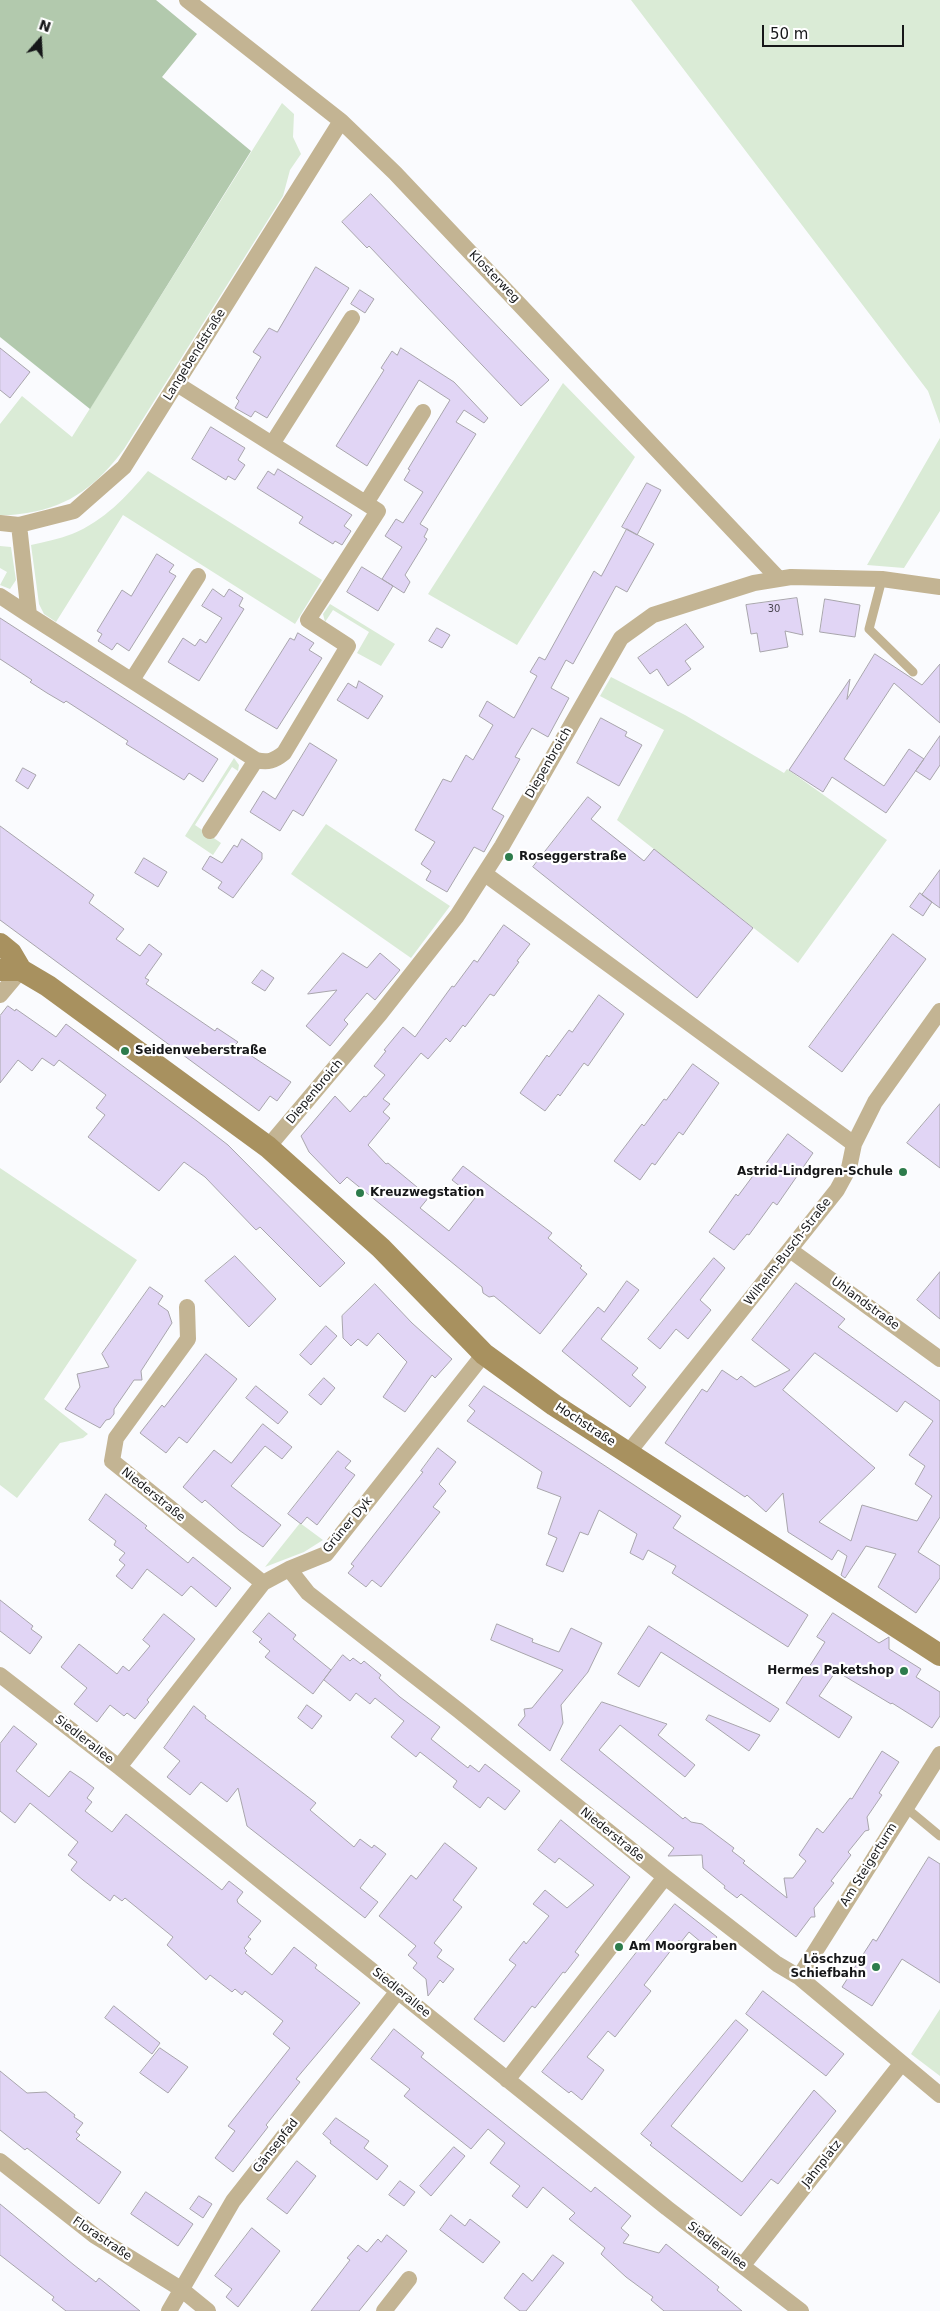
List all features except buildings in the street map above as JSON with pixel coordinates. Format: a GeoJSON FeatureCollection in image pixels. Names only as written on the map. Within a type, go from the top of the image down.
{"type":"FeatureCollection","features":[{"type":"Feature","properties":{"kind":"street","name":"Klosterweg"},"geometry":{"type":"LineString","coordinates":[[187,0],[341,122],[395,173],[779,579]]}},
{"type":"Feature","properties":{"kind":"street","name":"Langebendstraße"},"geometry":{"type":"LineString","coordinates":[[0,523],[19,525],[74,511],[124,467],[341,122]]}},
{"type":"Feature","properties":{"kind":"street"},"geometry":{"type":"LineString","coordinates":[[272,444],[352,318]]}},
{"type":"Feature","properties":{"kind":"street"},"geometry":{"type":"LineString","coordinates":[[0,596],[256,760],[266,762],[277,759],[284,753],[348,646],[308,620],[378,511],[177,384]]}},
{"type":"Feature","properties":{"kind":"street"},"geometry":{"type":"LineString","coordinates":[[366,503],[423,412]]}},
{"type":"Feature","properties":{"kind":"street"},"geometry":{"type":"LineString","coordinates":[[19,525],[29,615]]}},
{"type":"Feature","properties":{"kind":"street"},"geometry":{"type":"LineString","coordinates":[[132,680],[198,576]]}},
{"type":"Feature","properties":{"kind":"street","name":"Diepenbroich"},"geometry":{"type":"LineString","coordinates":[[268,1147],[392,999],[457,916],[485,874],[621,638],[653,615],[754,582],[779,579],[882,579],[940,587]]}},
{"type":"Feature","properties":{"kind":"street"},"geometry":{"type":"LineString","coordinates":[[210,831],[256,760]]}},
{"type":"Feature","properties":{"kind":"street"},"geometry":{"type":"LineString","coordinates":[[485,874],[854,1144]]}},
{"type":"Feature","properties":{"kind":"street"},"geometry":{"type":"LineString","coordinates":[[0,944],[11,953],[10,970],[0,995]]}},
{"type":"Feature","properties":{"kind":"street","name":"Hochstraße"},"geometry":{"type":"LineString","coordinates":[[10,970],[48,986],[268,1147],[381,1248],[484,1354],[554,1405],[628,1454],[940,1655]]}},
{"type":"Feature","properties":{"kind":"street","name":"Wilhelm-Busch-Straße"},"geometry":{"type":"LineString","coordinates":[[628,1454],[837,1190],[849,1168],[854,1144],[876,1102],[934,1033],[940,1011]]}},
{"type":"Feature","properties":{"kind":"street","name":"Uhlandstraße"},"geometry":{"type":"LineString","coordinates":[[790,1250],[940,1359]]}},
{"type":"Feature","properties":{"kind":"street","name":"Niederstraße"},"geometry":{"type":"LineString","coordinates":[[187,1307],[188,1339],[116,1438],[112,1462],[263,1584]]}},
{"type":"Feature","properties":{"kind":"street","name":"Grüner Dyk"},"geometry":{"type":"LineString","coordinates":[[119,1767],[263,1584],[289,1569],[326,1554],[484,1354]]}},
{"type":"Feature","properties":{"kind":"street","name":"Niederstraße"},"geometry":{"type":"LineString","coordinates":[[289,1569],[308,1594],[458,1710],[665,1877],[777,1964],[799,1977],[940,2096]]}},
{"type":"Feature","properties":{"kind":"street","name":"Siedlerallee"},"geometry":{"type":"LineString","coordinates":[[0,1675],[119,1767],[667,2208],[801,2311]]}},
{"type":"Feature","properties":{"kind":"street","name":"Am Steigerturm"},"geometry":{"type":"LineString","coordinates":[[799,1977],[940,1754]]}},
{"type":"Feature","properties":{"kind":"street"},"geometry":{"type":"LineString","coordinates":[[507,2080],[665,1877]]}},
{"type":"Feature","properties":{"kind":"street","name":"Gänsepfad"},"geometry":{"type":"LineString","coordinates":[[169,2311],[234,2201],[398,1990]]}},
{"type":"Feature","properties":{"kind":"street","name":"Jahnplatz"},"geometry":{"type":"LineString","coordinates":[[743,2265],[902,2064]]}},
{"type":"Feature","properties":{"kind":"street","name":"Florastraße"},"geometry":{"type":"LineString","coordinates":[[0,2161],[95,2236],[181,2290],[208,2311]]}},
{"type":"Feature","properties":{"kind":"street"},"geometry":{"type":"LineString","coordinates":[[384,2311],[409,2279]]}},
{"type":"Feature","properties":{"kind":"lane"},"geometry":{"type":"LineString","coordinates":[[882,579],[869,629],[913,672]]}},
{"type":"Feature","properties":{"kind":"lane"},"geometry":{"type":"LineString","coordinates":[[905,1807],[940,1836]]}},
{"type":"Feature","properties":{"kind":"green space"},"geometry":{"type":"Polygon","coordinates":[[[0,0],[156,0],[197,34],[162,77],[251,151],[90,409],[0,337],[0,0]]]}},
{"type":"Feature","properties":{"kind":"green space"},"geometry":{"type":"Polygon","coordinates":[[[631,0],[940,0],[940,424],[928,391],[631,0]]]}},
{"type":"Feature","properties":{"kind":"green space"},"geometry":{"type":"Polygon","coordinates":[[[282,103],[294,114],[293,137],[301,154],[290,170],[283,196],[124,449],[104,473],[82,492],[70,499],[43,510],[0,515],[0,424],[22,396],[72,437],[282,103]]]}},
{"type":"Feature","properties":{"kind":"green space"},"geometry":{"type":"Polygon","coordinates":[[[563,383],[635,457],[517,645],[428,594],[563,383]]]}},
{"type":"Feature","properties":{"kind":"green space"},"geometry":{"type":"Polygon","coordinates":[[[940,438],[940,511],[904,568],[867,565],[940,438]]]}},
{"type":"Feature","properties":{"kind":"green space"},"geometry":{"type":"Polygon","coordinates":[[[148,471],[322,580],[295,624],[123,515],[56,622],[44,614],[39,604],[31,545],[67,536],[84,529],[123,499],[148,471]]]}},
{"type":"Feature","properties":{"kind":"green space"},"geometry":{"type":"Polygon","coordinates":[[[0,546],[11,547],[16,580],[10,589],[0,585],[7,572],[0,568],[0,546]]]}},
{"type":"Feature","properties":{"kind":"green space"},"geometry":{"type":"Polygon","coordinates":[[[330,604],[395,644],[381,666],[357,653],[369,632],[333,610],[325,622],[323,614],[330,604]]]}},
{"type":"Feature","properties":{"kind":"green space"},"geometry":{"type":"Polygon","coordinates":[[[611,677],[685,715],[784,773],[787,769],[887,840],[798,963],[617,820],[664,730],[600,696],[611,677]]]}},
{"type":"Feature","properties":{"kind":"green space"},"geometry":{"type":"Polygon","coordinates":[[[234,758],[239,765],[238,771],[232,767],[195,825],[221,843],[213,855],[185,836],[234,758]]]}},
{"type":"Feature","properties":{"kind":"green space"},"geometry":{"type":"Polygon","coordinates":[[[326,824],[450,906],[411,958],[291,874],[326,824]]]}},
{"type":"Feature","properties":{"kind":"green space"},"geometry":{"type":"Polygon","coordinates":[[[0,1168],[137,1260],[44,1399],[88,1434],[83,1438],[60,1443],[17,1498],[0,1485],[0,1168]]]}},
{"type":"Feature","properties":{"kind":"green space"},"geometry":{"type":"Polygon","coordinates":[[[300,1523],[323,1540],[304,1552],[265,1567],[300,1523]]]}},
{"type":"Feature","properties":{"kind":"green space"},"geometry":{"type":"Polygon","coordinates":[[[940,2009],[940,2076],[911,2054],[940,2009]]]}},
{"type":"Feature","properties":{"kind":"place","name":"Roseggerstraße"},"geometry":{"type":"Point","coordinates":[509,857]}},
{"type":"Feature","properties":{"kind":"place","name":"Seidenweberstraße"},"geometry":{"type":"Point","coordinates":[125,1051]}},
{"type":"Feature","properties":{"kind":"place","name":"Astrid-Lindgren-Schule"},"geometry":{"type":"Point","coordinates":[903,1172]}},
{"type":"Feature","properties":{"kind":"place","name":"Kreuzwegstation"},"geometry":{"type":"Point","coordinates":[360,1193]}},
{"type":"Feature","properties":{"kind":"place","name":"Hermes Paketshop"},"geometry":{"type":"Point","coordinates":[904,1671]}},
{"type":"Feature","properties":{"kind":"place","name":"Am Moorgraben"},"geometry":{"type":"Point","coordinates":[619,1947]}},
{"type":"Feature","properties":{"kind":"place","name":"Löschzug Schiefbahn"},"geometry":{"type":"Point","coordinates":[876,1967]}}]}
